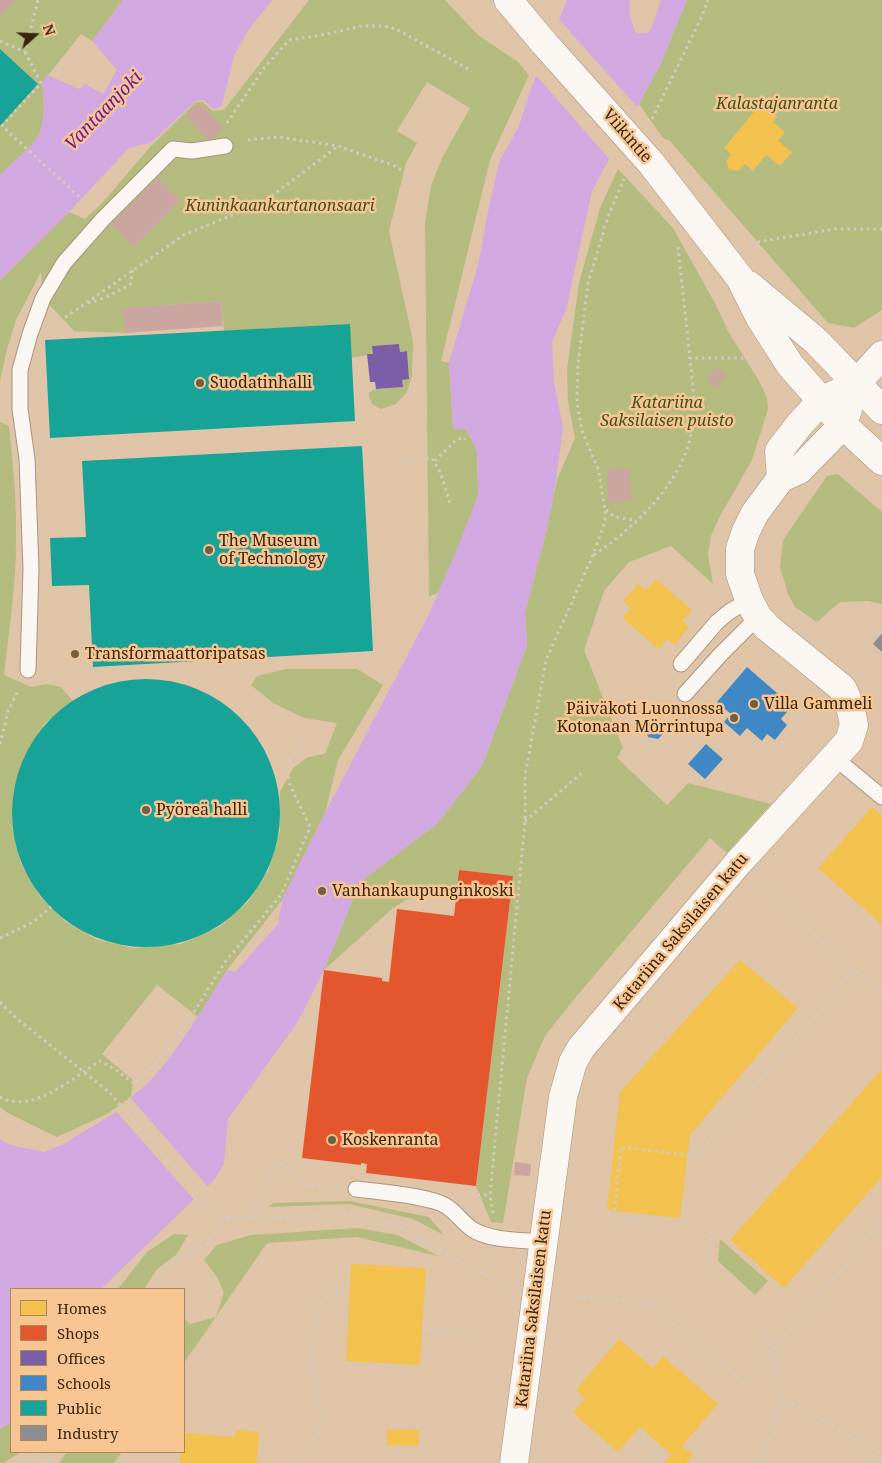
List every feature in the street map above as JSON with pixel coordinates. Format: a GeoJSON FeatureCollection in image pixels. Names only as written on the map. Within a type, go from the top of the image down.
{"type":"FeatureCollection","features":[{"type":"Feature","properties":{"kind":"street","name":"Viikintie"},"geometry":{"type":"LineString","coordinates":[[508,0],[651,164],[740,278],[760,318],[787,360],[843,425],[882,461]]}},
{"type":"Feature","properties":{"kind":"street","name":"Viikintie"},"geometry":{"type":"LineString","coordinates":[[740,278],[816,341],[882,410]]}},
{"type":"Feature","properties":{"kind":"street"},"geometry":{"type":"LineString","coordinates":[[781,478],[779,451],[799,425],[821,401],[856,384],[882,355]]}},
{"type":"Feature","properties":{"kind":"street"},"geometry":{"type":"LineString","coordinates":[[843,425],[856,384]]}},
{"type":"Feature","properties":{"kind":"street","name":"Katariina Saksilaisen katu"},"geometry":{"type":"LineString","coordinates":[[514,1463],[563,1097],[573,1062],[582,1048],[738,863],[849,741],[854,725],[850,705],[842,688],[768,628],[754,608],[740,574],[740,549],[755,513],[781,478],[799,470],[843,425]]}},
{"type":"Feature","properties":{"kind":"lane"},"geometry":{"type":"LineString","coordinates":[[28,670],[31,569],[27,459],[20,408],[20,370],[43,298],[64,263],[173,149],[192,151],[226,146]]}},
{"type":"Feature","properties":{"kind":"lane"},"geometry":{"type":"LineString","coordinates":[[681,664],[717,622],[729,612],[754,608]]}},
{"type":"Feature","properties":{"kind":"lane"},"geometry":{"type":"LineString","coordinates":[[685,694],[720,655],[754,608]]}},
{"type":"Feature","properties":{"kind":"lane"},"geometry":{"type":"LineString","coordinates":[[835,758],[882,797]]}},
{"type":"Feature","properties":{"kind":"lane"},"geometry":{"type":"LineString","coordinates":[[356,1189],[431,1200],[452,1210],[470,1228],[478,1233],[543,1242]]}},
{"type":"Feature","properties":{"kind":"path"},"geometry":{"type":"LineString","coordinates":[[25,52],[38,0]]}},
{"type":"Feature","properties":{"kind":"path"},"geometry":{"type":"LineString","coordinates":[[652,120],[708,0]]}},
{"type":"Feature","properties":{"kind":"path"},"geometry":{"type":"LineString","coordinates":[[412,178],[395,166],[338,146],[279,137],[255,138],[226,146],[227,124],[264,68],[289,40],[362,26],[384,26],[396,29],[472,71]]}},
{"type":"Feature","properties":{"kind":"path"},"geometry":{"type":"LineString","coordinates":[[0,41],[25,52],[41,84],[1,127],[84,201]]}},
{"type":"Feature","properties":{"kind":"path"},"geometry":{"type":"LineString","coordinates":[[30,334],[63,320],[184,235],[264,202],[338,146]]}},
{"type":"Feature","properties":{"kind":"path"},"geometry":{"type":"LineString","coordinates":[[479,1194],[490,1195],[525,821],[525,776],[546,660],[593,556],[605,521],[598,469],[582,431],[577,400],[578,365],[588,283],[608,217],[626,176]]}},
{"type":"Feature","properties":{"kind":"path"},"geometry":{"type":"LineString","coordinates":[[752,243],[835,229],[882,229]]}},
{"type":"Feature","properties":{"kind":"path"},"geometry":{"type":"LineString","coordinates":[[593,556],[636,520],[670,484],[687,453],[694,421],[690,358],[678,246]]}},
{"type":"Feature","properties":{"kind":"path"},"geometry":{"type":"LineString","coordinates":[[85,304],[104,298],[130,285],[133,270]]}},
{"type":"Feature","properties":{"kind":"path"},"geometry":{"type":"LineString","coordinates":[[690,358],[751,358]]}},
{"type":"Feature","properties":{"kind":"path"},"geometry":{"type":"LineString","coordinates":[[435,461],[457,439],[464,438],[465,440]]}},
{"type":"Feature","properties":{"kind":"path"},"geometry":{"type":"LineString","coordinates":[[400,459],[432,458],[441,474],[451,507]]}},
{"type":"Feature","properties":{"kind":"path"},"geometry":{"type":"LineString","coordinates":[[605,510],[615,517],[636,520]]}},
{"type":"Feature","properties":{"kind":"path"},"geometry":{"type":"LineString","coordinates":[[0,744],[8,711],[28,670]]}},
{"type":"Feature","properties":{"kind":"path"},"geometry":{"type":"LineString","coordinates":[[0,1097],[17,1102],[36,1099],[63,1086],[100,1061],[136,1084],[174,1044],[226,962],[281,895],[310,827],[290,785],[287,766],[304,740]]}},
{"type":"Feature","properties":{"kind":"path"},"geometry":{"type":"LineString","coordinates":[[525,821],[582,773]]}},
{"type":"Feature","properties":{"kind":"path"},"geometry":{"type":"LineString","coordinates":[[759,886],[854,970],[882,992]]}},
{"type":"Feature","properties":{"kind":"path"},"geometry":{"type":"LineString","coordinates":[[0,938],[33,922],[51,907]]}},
{"type":"Feature","properties":{"kind":"path"},"geometry":{"type":"LineString","coordinates":[[646,1221],[614,1217],[621,1147],[696,1156],[854,970]]}},
{"type":"Feature","properties":{"kind":"path"},"geometry":{"type":"LineString","coordinates":[[0,1002],[15,1017],[109,1092],[208,1204],[227,1218],[342,1214],[392,1223],[485,1275]]}},
{"type":"Feature","properties":{"kind":"path"},"geometry":{"type":"LineString","coordinates":[[250,1218],[280,1162],[304,1185],[356,1189]]}},
{"type":"Feature","properties":{"kind":"path"},"geometry":{"type":"LineString","coordinates":[[153,1288],[163,1270],[183,1256],[206,1245],[227,1218]]}},
{"type":"Feature","properties":{"kind":"path"},"geometry":{"type":"LineString","coordinates":[[570,1296],[648,1302],[743,1382],[771,1353],[882,1221]]}},
{"type":"Feature","properties":{"kind":"path"},"geometry":{"type":"LineString","coordinates":[[707,1272],[711,1228]]}},
{"type":"Feature","properties":{"kind":"path"},"geometry":{"type":"LineString","coordinates":[[870,1235],[882,1241]]}},
{"type":"Feature","properties":{"kind":"path"},"geometry":{"type":"LineString","coordinates":[[301,1463],[324,1420],[314,1379],[309,1339],[321,1302],[329,1294],[349,1293]]}},
{"type":"Feature","properties":{"kind":"path"},"geometry":{"type":"LineString","coordinates":[[422,1329],[475,1332]]}},
{"type":"Feature","properties":{"kind":"path"},"geometry":{"type":"LineString","coordinates":[[757,1463],[775,1429],[781,1397],[766,1329]]}},
{"type":"Feature","properties":{"kind":"path"},"geometry":{"type":"LineString","coordinates":[[781,1397],[882,1454]]}},
{"type":"Feature","properties":{"kind":"path"},"geometry":{"type":"LineString","coordinates":[[645,1432],[639,1438],[665,1461]]}},
{"type":"Feature","properties":{"kind":"path"},"geometry":{"type":"LineString","coordinates":[[26,1463],[38,1453]]}},
{"type":"Feature","properties":{"kind":"path"},"geometry":{"type":"LineString","coordinates":[[656,1463],[661,1457]]}},
{"type":"Feature","properties":{"kind":"path"},"geometry":{"type":"LineString","coordinates":[[866,1463],[882,1458]]}},
{"type":"Feature","properties":{"kind":"green space"},"geometry":{"type":"Polygon","coordinates":[[[0,0],[123,0],[92,41],[81,34],[42,83],[44,116],[39,135],[0,175],[0,0]]]}},
{"type":"Feature","properties":{"kind":"green space","name":"Kuninkaankartanonsaari"},"geometry":{"type":"Polygon","coordinates":[[[309,0],[445,0],[478,35],[518,62],[529,75],[490,160],[441,361],[449,363],[453,428],[466,429],[477,451],[478,495],[461,542],[439,592],[429,597],[425,223],[431,186],[442,158],[470,108],[427,82],[397,131],[417,143],[406,163],[389,231],[413,341],[412,375],[407,392],[396,404],[381,409],[372,404],[368,393],[376,389],[403,387],[402,380],[409,379],[407,351],[400,352],[399,344],[372,346],[373,354],[351,358],[349,324],[224,331],[221,301],[124,308],[125,333],[74,331],[43,298],[41,272],[16,320],[0,381],[0,280],[69,212],[85,219],[103,202],[150,147],[196,102],[203,102],[213,111],[224,110],[309,0]]]}},
{"type":"Feature","properties":{"kind":"green space","name":"Kalastajanranta"},"geometry":{"type":"Polygon","coordinates":[[[687,0],[882,0],[882,310],[854,328],[828,323],[670,141],[663,138],[639,104],[660,65],[687,0]]]}},
{"type":"Feature","properties":{"kind":"green space","name":"Katariina Saksilaisen puisto"},"geometry":{"type":"Polygon","coordinates":[[[618,169],[673,228],[716,305],[729,333],[758,379],[767,398],[768,409],[752,460],[719,518],[711,536],[708,555],[713,584],[671,546],[629,562],[604,591],[584,650],[623,748],[617,758],[667,805],[688,783],[771,804],[727,853],[710,838],[545,1036],[527,1078],[503,1223],[491,1222],[476,1186],[513,876],[459,870],[457,888],[423,894],[406,900],[393,908],[324,970],[360,882],[438,823],[482,766],[527,645],[525,613],[557,480],[575,438],[568,401],[567,370],[579,283],[600,208],[618,169]]]}},
{"type":"Feature","properties":{"kind":"green space"},"geometry":{"type":"Polygon","coordinates":[[[0,422],[9,426],[16,527],[14,592],[4,675],[31,687],[46,684],[61,687],[73,701],[44,724],[23,759],[13,792],[12,827],[21,864],[40,897],[67,923],[98,940],[133,948],[181,944],[219,927],[248,902],[268,872],[280,831],[280,792],[293,768],[308,757],[325,754],[337,723],[304,718],[273,703],[251,685],[257,676],[286,669],[357,669],[383,685],[338,760],[325,813],[282,900],[227,970],[198,1017],[157,985],[102,1054],[133,1080],[131,1097],[107,1114],[57,1137],[8,1113],[0,1107],[0,422]]]}},
{"type":"Feature","properties":{"kind":"green space"},"geometry":{"type":"Polygon","coordinates":[[[838,474],[882,512],[882,604],[868,601],[840,602],[817,622],[795,607],[788,594],[780,567],[783,540],[827,476],[838,474]]]}},
{"type":"Feature","properties":{"kind":"green space"},"geometry":{"type":"Polygon","coordinates":[[[350,1201],[429,1217],[444,1235],[413,1219],[349,1204],[269,1207],[273,1203],[350,1201]]]}},
{"type":"Feature","properties":{"kind":"green space"},"geometry":{"type":"Polygon","coordinates":[[[357,1228],[398,1235],[438,1256],[357,1237],[267,1243],[216,1317],[224,1292],[217,1277],[204,1260],[217,1245],[251,1235],[357,1228]]]}},
{"type":"Feature","properties":{"kind":"green space"},"geometry":{"type":"Polygon","coordinates":[[[174,1234],[188,1235],[176,1255],[157,1269],[145,1288],[119,1288],[147,1252],[174,1234]]]}},
{"type":"Feature","properties":{"kind":"green space"},"geometry":{"type":"Polygon","coordinates":[[[720,1239],[768,1281],[755,1295],[718,1261],[720,1239]]]}},
{"type":"Feature","properties":{"kind":"green space"},"geometry":{"type":"Polygon","coordinates":[[[216,1317],[185,1362],[185,1320],[190,1324],[216,1317]]]}},
{"type":"Feature","properties":{"kind":"green space"},"geometry":{"type":"Polygon","coordinates":[[[10,1423],[10,1453],[19,1453],[3,1463],[0,1463],[0,1429],[10,1423]]]}},
{"type":"Feature","properties":{"kind":"green space"},"geometry":{"type":"Polygon","coordinates":[[[66,1453],[121,1453],[114,1463],[59,1463],[66,1453]]]}},
{"type":"Feature","properties":{"kind":"water","name":"Vantaanjoki"},"geometry":{"type":"Polygon","coordinates":[[[123,0],[272,0],[247,32],[234,56],[222,105],[214,110],[204,100],[196,101],[152,142],[129,148],[69,212],[0,280],[0,175],[39,135],[44,116],[42,83],[47,75],[80,89],[85,84],[103,94],[117,70],[92,41],[123,0]]]}},
{"type":"Feature","properties":{"kind":"water","name":"Vanhankaupunginkoski"},"geometry":{"type":"Polygon","coordinates":[[[567,0],[630,0],[631,17],[636,33],[648,33],[654,22],[661,0],[687,0],[660,65],[592,191],[566,310],[552,342],[554,383],[563,427],[554,494],[525,613],[527,645],[482,766],[438,823],[360,882],[324,970],[299,1020],[228,1119],[224,1164],[215,1179],[102,1288],[10,1288],[10,1423],[0,1429],[0,1139],[10,1145],[44,1152],[62,1145],[129,1104],[135,1094],[149,1082],[171,1056],[227,970],[235,972],[278,924],[282,900],[325,813],[430,612],[478,495],[477,451],[466,429],[453,429],[449,363],[479,261],[499,162],[519,126],[531,88],[567,0]]]}},
{"type":"Feature","properties":{"kind":"pier"},"geometry":{"type":"Polygon","coordinates":[[[557,17],[639,109],[611,161],[534,73],[557,17]]]}},
{"type":"Feature","properties":{"kind":"pier"},"geometry":{"type":"Polygon","coordinates":[[[129,1096],[209,1188],[196,1202],[115,1110],[127,1103],[129,1096]]]}},
{"type":"Feature","properties":{"kind":"building: Homes"},"geometry":{"type":"Polygon","coordinates":[[[761,103],[777,117],[773,122],[785,132],[778,141],[792,152],[780,166],[766,155],[753,171],[745,164],[738,171],[729,169],[726,161],[731,154],[724,148],[761,103]]]}},
{"type":"Feature","properties":{"kind":"building: Homes"},"geometry":{"type":"Polygon","coordinates":[[[656,579],[692,610],[682,621],[689,627],[675,645],[667,639],[658,649],[623,618],[631,608],[623,601],[638,584],[646,590],[656,579]]]}},
{"type":"Feature","properties":{"kind":"building: Homes"},"geometry":{"type":"Polygon","coordinates":[[[872,807],[882,816],[882,925],[818,868],[872,807]]]}},
{"type":"Feature","properties":{"kind":"building: Homes"},"geometry":{"type":"Polygon","coordinates":[[[740,960],[798,1008],[690,1135],[680,1218],[607,1210],[620,1092],[740,960]]]}},
{"type":"Feature","properties":{"kind":"building: Homes"},"geometry":{"type":"Polygon","coordinates":[[[882,1069],[882,1177],[784,1288],[730,1240],[882,1069]]]}},
{"type":"Feature","properties":{"kind":"building: Homes"},"geometry":{"type":"Polygon","coordinates":[[[351,1264],[426,1268],[420,1365],[346,1361],[351,1264]]]}},
{"type":"Feature","properties":{"kind":"building: Homes"},"geometry":{"type":"Polygon","coordinates":[[[619,1339],[653,1368],[663,1356],[718,1404],[682,1446],[693,1455],[686,1463],[664,1463],[671,1454],[640,1427],[618,1452],[573,1413],[585,1398],[576,1390],[619,1339]]]}},
{"type":"Feature","properties":{"kind":"building: Homes"},"geometry":{"type":"Polygon","coordinates":[[[387,1429],[419,1430],[418,1446],[387,1445],[387,1429]]]}},
{"type":"Feature","properties":{"kind":"building: Homes"},"geometry":{"type":"Polygon","coordinates":[[[236,1430],[259,1432],[257,1463],[180,1463],[181,1453],[185,1453],[185,1433],[235,1437],[236,1430]]]}},
{"type":"Feature","properties":{"kind":"building: Shops"},"geometry":{"type":"Polygon","coordinates":[[[459,870],[513,876],[476,1186],[366,1173],[367,1164],[361,1163],[361,1165],[302,1158],[324,970],[382,978],[382,981],[389,982],[397,909],[454,916],[459,870]]]}},
{"type":"Feature","properties":{"kind":"building: Offices"},"geometry":{"type":"Polygon","coordinates":[[[399,344],[400,352],[407,351],[409,379],[402,380],[403,387],[376,389],[375,382],[370,382],[367,354],[373,354],[372,346],[399,344]]]}},
{"type":"Feature","properties":{"kind":"building: Schools","name":"Villa Gammeli"},"geometry":{"type":"Polygon","coordinates":[[[747,667],[792,706],[781,719],[787,725],[775,740],[767,734],[762,741],[747,728],[740,736],[724,722],[731,714],[717,702],[747,667]]]}},
{"type":"Feature","properties":{"kind":"building: Schools"},"geometry":{"type":"Polygon","coordinates":[[[652,719],[663,722],[665,732],[658,739],[648,737],[645,727],[652,719]]]}},
{"type":"Feature","properties":{"kind":"building: Schools"},"geometry":{"type":"Polygon","coordinates":[[[706,744],[723,759],[705,779],[688,764],[706,744]]]}},
{"type":"Feature","properties":{"kind":"building: Public"},"geometry":{"type":"Polygon","coordinates":[[[0,49],[38,84],[0,126],[0,49]]]}},
{"type":"Feature","properties":{"kind":"building: Public","name":"Suodatinhalli"},"geometry":{"type":"Polygon","coordinates":[[[350,324],[355,421],[50,438],[45,340],[350,324]]]}},
{"type":"Feature","properties":{"kind":"building: Public","name":"The Museum of Technology"},"geometry":{"type":"Polygon","coordinates":[[[362,446],[373,651],[93,667],[89,585],[52,586],[50,538],[86,537],[82,461],[362,446]]]}},
{"type":"Feature","properties":{"kind":"building: Public","name":"Pyöreä halli"},"geometry":{"type":"Polygon","coordinates":[[[146,679],[172,682],[197,689],[231,709],[241,718],[250,728],[270,762],[277,787],[280,813],[277,839],[270,864],[250,898],[241,908],[231,917],[197,937],[172,944],[146,947],[120,944],[95,937],[61,917],[51,908],[42,898],[22,864],[15,839],[12,813],[15,787],[22,762],[42,728],[51,718],[61,709],[95,689],[120,682],[146,679]]]}},
{"type":"Feature","properties":{"kind":"building: Industry"},"geometry":{"type":"Polygon","coordinates":[[[882,633],[882,652],[873,644],[882,633]]]}},
{"type":"Feature","properties":{"kind":"building: Other"},"geometry":{"type":"Polygon","coordinates":[[[0,0],[16,0],[0,17],[0,0]]]}},
{"type":"Feature","properties":{"kind":"building: Other"},"geometry":{"type":"Polygon","coordinates":[[[194,106],[202,106],[223,127],[210,141],[188,120],[188,113],[194,106]]]}},
{"type":"Feature","properties":{"kind":"building: Other"},"geometry":{"type":"Polygon","coordinates":[[[158,178],[180,201],[134,247],[111,224],[158,178]]]}},
{"type":"Feature","properties":{"kind":"building: Other"},"geometry":{"type":"Polygon","coordinates":[[[221,301],[223,326],[125,333],[123,308],[221,301]]]}},
{"type":"Feature","properties":{"kind":"building: Other"},"geometry":{"type":"Polygon","coordinates":[[[717,367],[726,375],[716,388],[707,380],[717,367]]]}},
{"type":"Feature","properties":{"kind":"building: Other"},"geometry":{"type":"Polygon","coordinates":[[[629,468],[631,502],[609,503],[607,470],[629,468]]]}},
{"type":"Feature","properties":{"kind":"building: Other"},"geometry":{"type":"Polygon","coordinates":[[[515,1162],[531,1164],[530,1176],[514,1175],[515,1162]]]}},
{"type":"Feature","properties":{"kind":"place","name":"Suodatinhalli"},"geometry":{"type":"Point","coordinates":[200,383]}},
{"type":"Feature","properties":{"kind":"place","name":"The Museum of Technology"},"geometry":{"type":"Point","coordinates":[209,550]}},
{"type":"Feature","properties":{"kind":"place","name":"Transformaattoripatsas"},"geometry":{"type":"Point","coordinates":[75,654]}},
{"type":"Feature","properties":{"kind":"place","name":"Villa Gammeli"},"geometry":{"type":"Point","coordinates":[754,704]}},
{"type":"Feature","properties":{"kind":"place","name":"Päiväkoti Luonnossa Kotonaan Mörrintupa"},"geometry":{"type":"Point","coordinates":[734,718]}},
{"type":"Feature","properties":{"kind":"place","name":"Pyöreä halli"},"geometry":{"type":"Point","coordinates":[146,810]}},
{"type":"Feature","properties":{"kind":"place","name":"Vanhankaupunginkoski"},"geometry":{"type":"Point","coordinates":[322,891]}},
{"type":"Feature","properties":{"kind":"place","name":"Koskenranta"},"geometry":{"type":"Point","coordinates":[332,1140]}}]}
